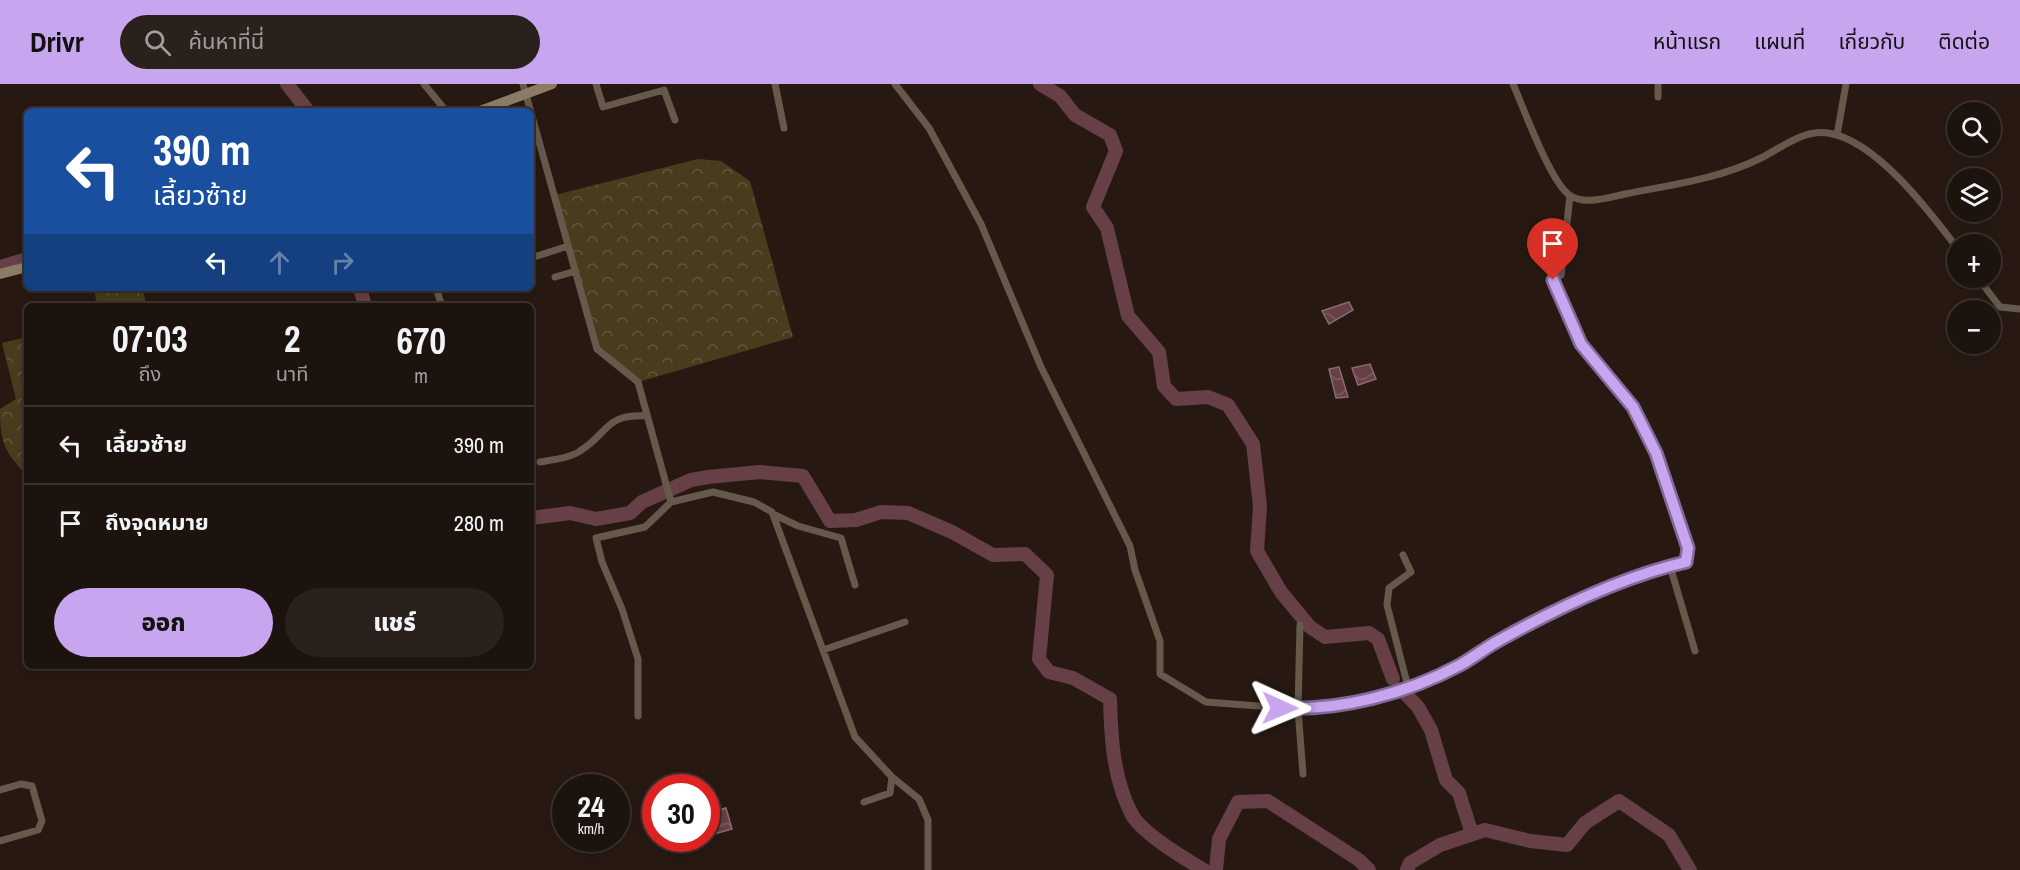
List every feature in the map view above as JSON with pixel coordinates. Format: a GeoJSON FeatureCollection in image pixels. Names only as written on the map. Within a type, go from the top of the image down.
{"type":"FeatureCollection","features":[{"type":"Feature","properties":{"kind":"street"},"geometry":{"type":"LineString","coordinates":[[424,84],[444,108]]}},
{"type":"Feature","properties":{"kind":"street"},"geometry":{"type":"LineString","coordinates":[[486,108],[525,88],[552,84]]}},
{"type":"Feature","properties":{"kind":"street"},"geometry":{"type":"LineString","coordinates":[[596,84],[603,107],[664,90],[675,120]]}},
{"type":"Feature","properties":{"kind":"street"},"geometry":{"type":"LineString","coordinates":[[775,84],[784,128]]}},
{"type":"Feature","properties":{"kind":"street"},"geometry":{"type":"LineString","coordinates":[[895,84],[929,128],[981,224],[1041,368],[1130,546],[1135,570],[1160,640],[1161,674],[1206,702],[1298,709],[1368,699],[1408,687],[1460,665],[1497,641],[1592,594],[1686,562],[1688,548],[1656,453],[1633,407],[1581,344],[1553,280],[1560,275],[1570,196]]}},
{"type":"Feature","properties":{"kind":"street"},"geometry":{"type":"LineString","coordinates":[[1513,84],[1556,179],[1570,196],[1583,200],[1600,200],[1686,182],[1741,167],[1806,135],[1826,132],[1860,147],[1903,180],[1947,235]]}},
{"type":"Feature","properties":{"kind":"street"},"geometry":{"type":"LineString","coordinates":[[1658,84],[1658,97]]}},
{"type":"Feature","properties":{"kind":"street"},"geometry":{"type":"LineString","coordinates":[[1837,135],[1846,84]]}},
{"type":"Feature","properties":{"kind":"street"},"geometry":{"type":"LineString","coordinates":[[525,88],[530,108]]}},
{"type":"Feature","properties":{"kind":"street"},"geometry":{"type":"LineString","coordinates":[[534,121],[597,349],[638,382],[671,502]]}},
{"type":"Feature","properties":{"kind":"street"},"geometry":{"type":"LineString","coordinates":[[534,257],[568,246]]}},
{"type":"Feature","properties":{"kind":"street"},"geometry":{"type":"LineString","coordinates":[[0,274],[24,268]]}},
{"type":"Feature","properties":{"kind":"street"},"geometry":{"type":"LineString","coordinates":[[555,278],[576,272]]}},
{"type":"Feature","properties":{"kind":"street"},"geometry":{"type":"LineString","coordinates":[[1986,288],[2000,307],[2020,309]]}},
{"type":"Feature","properties":{"kind":"street"},"geometry":{"type":"LineString","coordinates":[[540,462],[580,452],[609,423],[627,415],[647,416]]}},
{"type":"Feature","properties":{"kind":"street"},"geometry":{"type":"LineString","coordinates":[[638,716],[638,659],[622,609],[602,562],[596,538],[645,527],[671,502],[713,492],[754,502],[798,526],[841,538],[855,585]]}},
{"type":"Feature","properties":{"kind":"street"},"geometry":{"type":"LineString","coordinates":[[773,514],[855,737],[892,777],[919,799],[928,820],[928,870]]}},
{"type":"Feature","properties":{"kind":"street"},"geometry":{"type":"LineString","coordinates":[[1403,555],[1411,572],[1389,588],[1387,605],[1408,687]]}},
{"type":"Feature","properties":{"kind":"street"},"geometry":{"type":"LineString","coordinates":[[1670,566],[1695,651]]}},
{"type":"Feature","properties":{"kind":"street"},"geometry":{"type":"LineString","coordinates":[[823,650],[905,622]]}},
{"type":"Feature","properties":{"kind":"street"},"geometry":{"type":"LineString","coordinates":[[1300,625],[1298,709],[1303,774]]}},
{"type":"Feature","properties":{"kind":"street"},"geometry":{"type":"LineString","coordinates":[[864,802],[890,793],[892,777]]}},
{"type":"Feature","properties":{"kind":"street"},"geometry":{"type":"LineString","coordinates":[[0,790],[21,784],[32,786],[42,821],[38,830],[0,841]]}},
{"type":"Feature","properties":{"kind":"green space"},"geometry":{"type":"Polygon","coordinates":[[[698,159],[721,161],[750,181],[793,337],[638,382],[597,349],[555,195],[698,159]]]}},
{"type":"Feature","properties":{"kind":"green space"},"geometry":{"type":"Polygon","coordinates":[[[94,291],[143,291],[146,303],[96,303],[94,291]]]}},
{"type":"Feature","properties":{"kind":"green space"},"geometry":{"type":"Polygon","coordinates":[[[24,338],[24,473],[8,453],[2,438],[0,409],[16,399],[2,343],[24,338]]]}},
{"type":"Feature","properties":{"kind":"water"},"geometry":{"type":"Polygon","coordinates":[[[1349,302],[1353,310],[1329,324],[1322,311],[1349,302]]]}},
{"type":"Feature","properties":{"kind":"water"},"geometry":{"type":"Polygon","coordinates":[[[1370,364],[1376,379],[1358,385],[1352,368],[1370,364]]]}},
{"type":"Feature","properties":{"kind":"water"},"geometry":{"type":"Polygon","coordinates":[[[1339,367],[1348,397],[1336,398],[1329,369],[1339,367]]]}},
{"type":"Feature","properties":{"kind":"water"},"geometry":{"type":"Polygon","coordinates":[[[726,808],[732,829],[720,832],[720,809],[726,808]]]}},
{"type":"Feature","properties":{"kind":"waterway"},"geometry":{"type":"LineString","coordinates":[[287,84],[306,108]]}},
{"type":"Feature","properties":{"kind":"waterway"},"geometry":{"type":"LineString","coordinates":[[1040,84],[1060,96],[1075,115],[1110,135],[1116,151],[1093,207],[1107,228],[1128,316],[1159,352],[1164,386],[1176,399],[1208,397],[1228,405],[1253,444],[1260,506],[1257,551],[1281,592],[1310,627],[1325,637],[1369,633],[1378,639],[1393,679]]}},
{"type":"Feature","properties":{"kind":"waterway"},"geometry":{"type":"LineString","coordinates":[[0,267],[24,260]]}},
{"type":"Feature","properties":{"kind":"waterway"},"geometry":{"type":"LineString","coordinates":[[361,291],[364,303]]}},
{"type":"Feature","properties":{"kind":"waterway"},"geometry":{"type":"LineString","coordinates":[[534,518],[570,513],[596,519],[630,513],[642,502],[691,480],[760,472],[803,476],[830,521],[856,520],[881,512],[908,513],[952,532],[993,555],[1025,554],[1047,575],[1039,659],[1049,672],[1073,678],[1110,699],[1112,743],[1117,771],[1131,813],[1153,836],[1204,870]]}},
{"type":"Feature","properties":{"kind":"waterway"},"geometry":{"type":"LineString","coordinates":[[1403,691],[1418,707],[1431,730],[1446,780],[1459,793],[1472,834]]}},
{"type":"Feature","properties":{"kind":"waterway"},"geometry":{"type":"LineString","coordinates":[[1216,870],[1219,839],[1238,802],[1268,801],[1359,860],[1369,870]]}},
{"type":"Feature","properties":{"kind":"waterway"},"geometry":{"type":"LineString","coordinates":[[1407,870],[1410,863],[1440,845],[1485,830],[1530,841],[1567,845],[1585,823],[1619,801],[1669,835],[1690,870]]}},
{"type":"Feature","properties":{"kind":"route"},"geometry":{"type":"LineString","coordinates":[[1280,708],[1311,708],[1368,699],[1408,687],[1460,665],[1497,641],[1592,594],[1662,568],[1686,562],[1688,548],[1656,453],[1633,407],[1581,344],[1553,280]]}}]}
